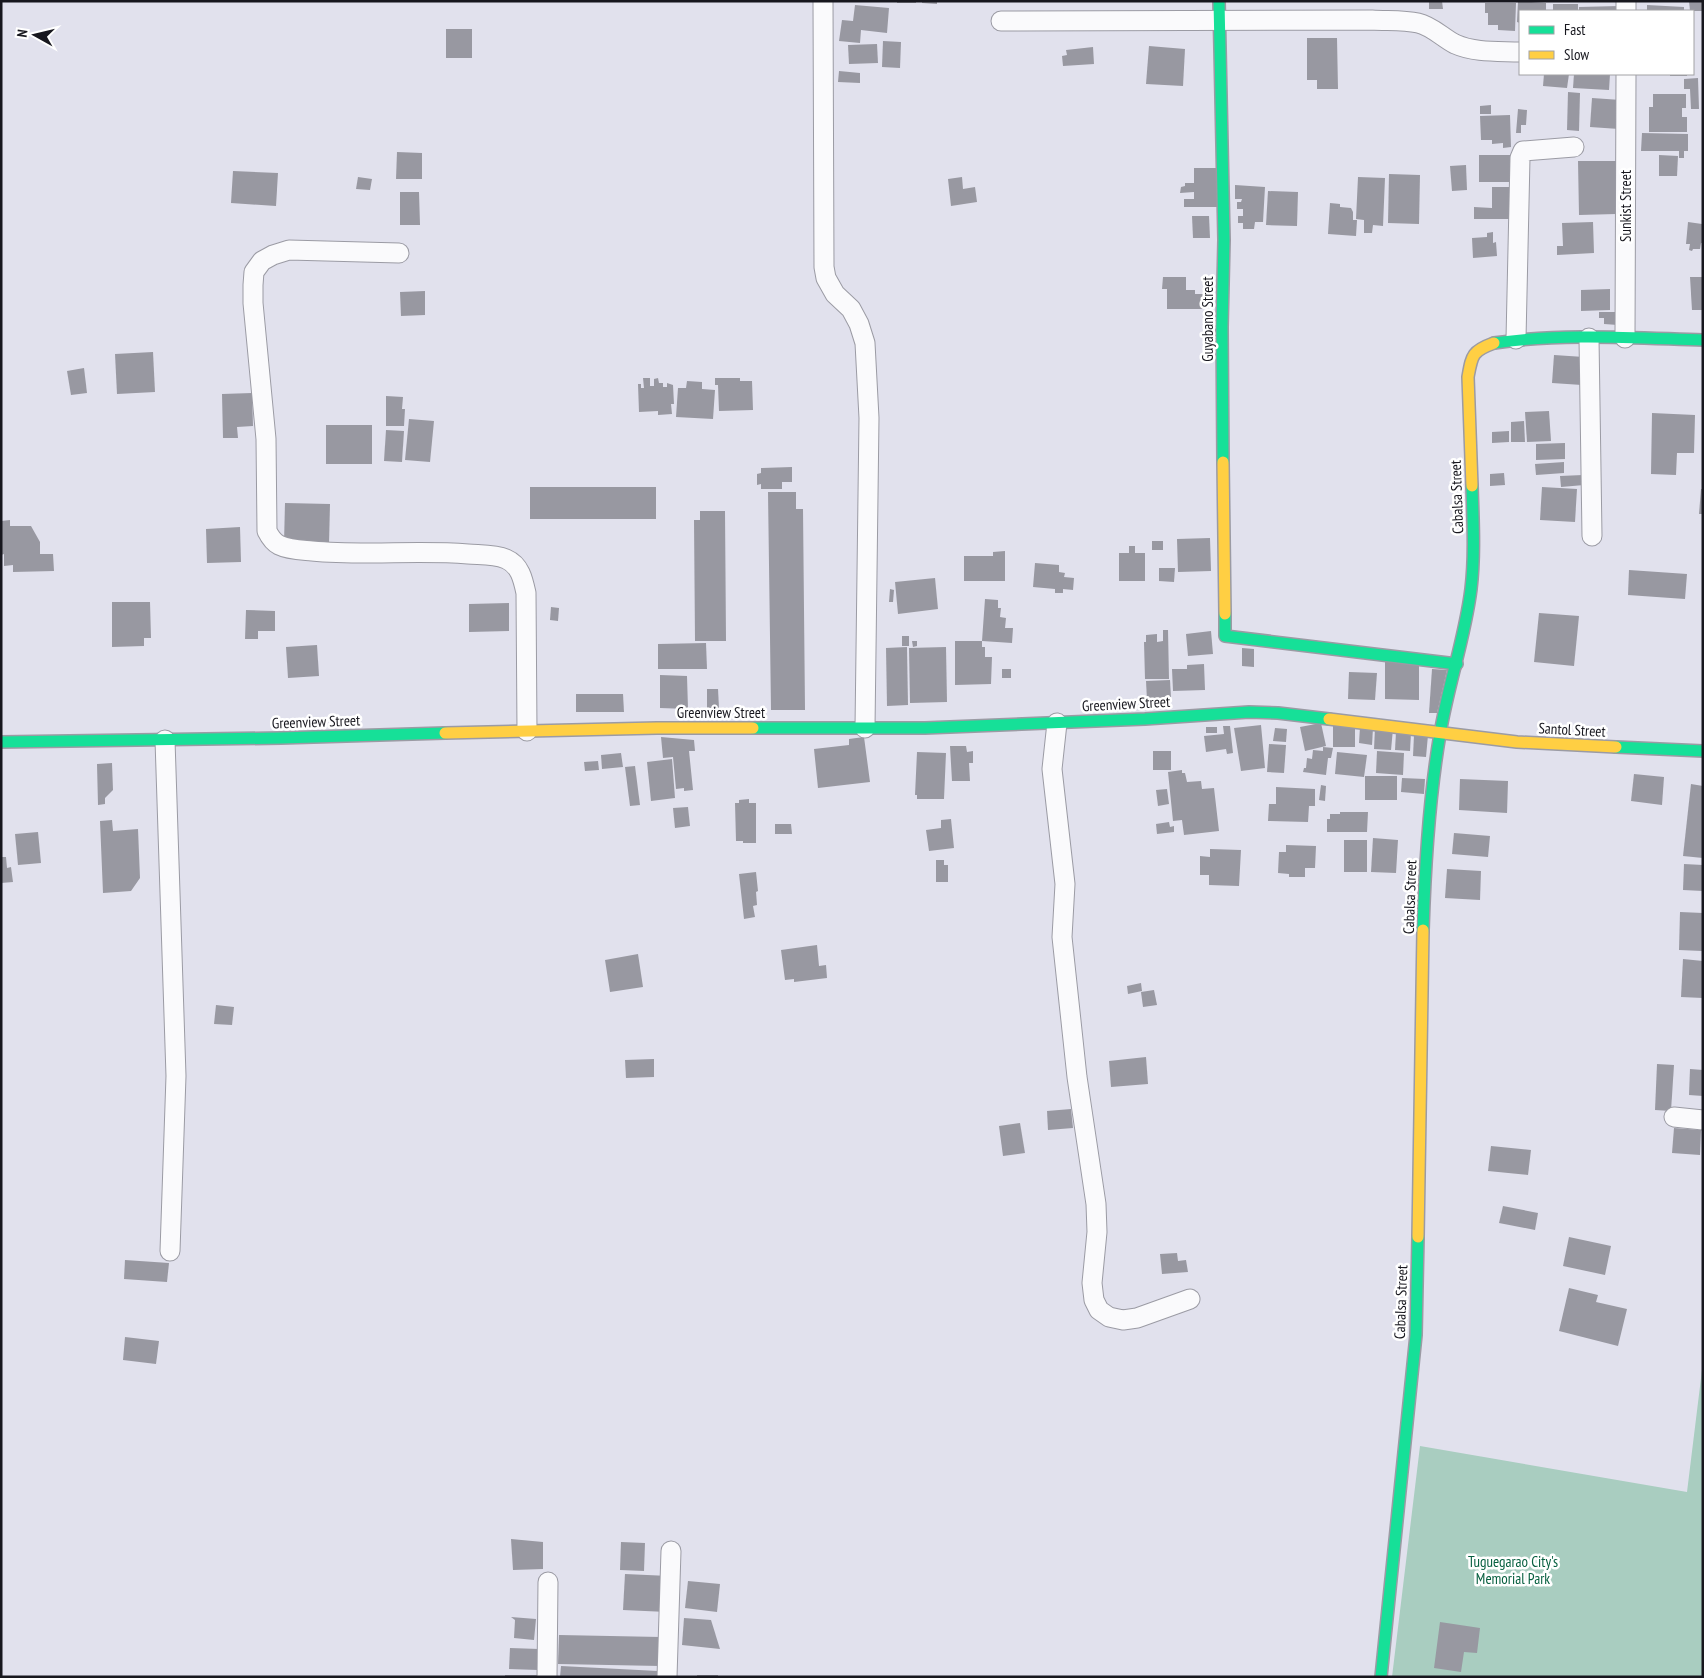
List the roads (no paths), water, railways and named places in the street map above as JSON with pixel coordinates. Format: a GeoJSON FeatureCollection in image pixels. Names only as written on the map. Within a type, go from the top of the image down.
{"type":"FeatureCollection","features":[{"type":"Feature","properties":{"kind":"street"},"geometry":{"type":"LineString","coordinates":[[823,1],[824,267],[826,278],[835,294],[851,309],[859,324],[865,343],[869,418],[865,728]]}},
{"type":"Feature","properties":{"kind":"street"},"geometry":{"type":"LineString","coordinates":[[1001,21],[1218,11],[1372,20],[1419,23],[1428,26],[1455,44],[1464,47],[1478,50],[1519,52]]}},
{"type":"Feature","properties":{"kind":"street","name":"Guyabano Street"},"geometry":{"type":"LineString","coordinates":[[1218,11],[1224,240],[1222,337],[1225,636],[1457,664]]}},
{"type":"Feature","properties":{"kind":"street","name":"Sunkist Street"},"geometry":{"type":"LineString","coordinates":[[1625,338],[1626,75]]}},
{"type":"Feature","properties":{"kind":"street"},"geometry":{"type":"LineString","coordinates":[[1516,339],[1520,158],[1523,151],[1574,147]]}},
{"type":"Feature","properties":{"kind":"street"},"geometry":{"type":"LineString","coordinates":[[399,254],[289,250],[262,261],[254,272],[253,304],[266,439],[267,531],[270,538],[277,544],[287,548],[338,553],[439,552],[495,556],[506,559],[516,566],[522,576],[526,593],[527,731]]}},
{"type":"Feature","properties":{"kind":"street"},"geometry":{"type":"LineString","coordinates":[[1589,338],[1592,536]]}},
{"type":"Feature","properties":{"kind":"street","name":"Cabalsa Street"},"geometry":{"type":"LineString","coordinates":[[1381,1677],[1416,1335],[1424,897],[1428,833],[1440,733],[1457,664],[1471,589],[1474,546],[1468,377],[1471,360],[1478,349],[1490,344],[1516,339],[1625,338],[1703,340]]}},
{"type":"Feature","properties":{"kind":"street","name":"Greenview Street"},"geometry":{"type":"LineString","coordinates":[[1,742],[674,728],[925,728],[1057,723],[1249,712],[1278,713],[1440,733]]}},
{"type":"Feature","properties":{"kind":"street"},"geometry":{"type":"LineString","coordinates":[[1057,723],[1052,769],[1065,884],[1062,937],[1077,1078],[1096,1204],[1097,1232],[1092,1283],[1094,1300],[1099,1310],[1109,1317],[1123,1320],[1137,1318],[1190,1298]]}},
{"type":"Feature","properties":{"kind":"street","name":"Santol Street"},"geometry":{"type":"LineString","coordinates":[[1440,733],[1517,742],[1703,751]]}},
{"type":"Feature","properties":{"kind":"street"},"geometry":{"type":"LineString","coordinates":[[165,740],[176,1076],[170,1251]]}},
{"type":"Feature","properties":{"kind":"street"},"geometry":{"type":"LineString","coordinates":[[1674,1117],[1703,1120]]}},
{"type":"Feature","properties":{"kind":"street"},"geometry":{"type":"LineString","coordinates":[[667,1677],[671,1551]]}},
{"type":"Feature","properties":{"kind":"street"},"geometry":{"type":"LineString","coordinates":[[547,1677],[548,1582]]}},
{"type":"Feature","properties":{"kind":"park label","name":"Tuguegarao City's Memorial Park"},"geometry":{"type":"Point","coordinates":[1513,1570]}}]}
